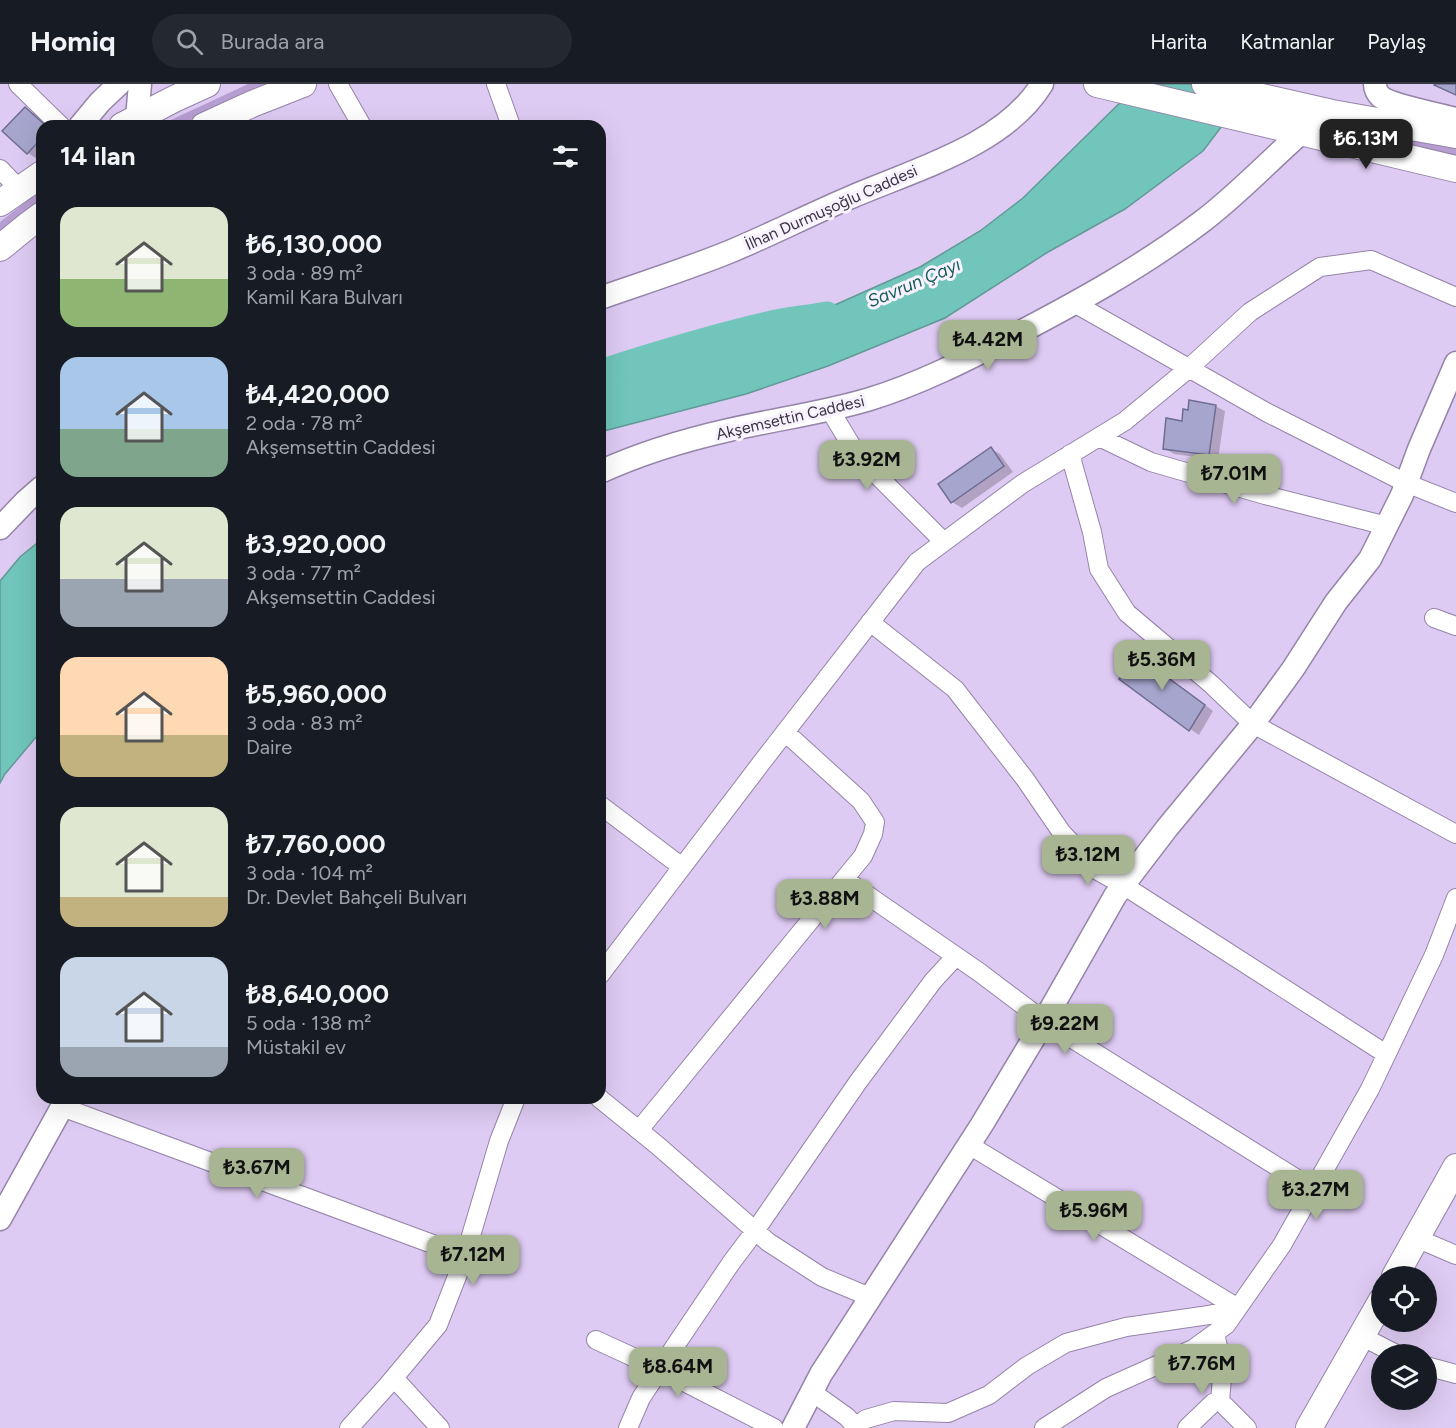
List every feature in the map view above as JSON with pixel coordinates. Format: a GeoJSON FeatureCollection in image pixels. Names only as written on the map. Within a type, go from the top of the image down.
{"type":"FeatureCollection","features":[{"type":"Feature","properties":{"kind":"main road"},"geometry":{"type":"LineString","coordinates":[[135,120],[207,84]]}},
{"type":"Feature","properties":{"kind":"main road"},"geometry":{"type":"LineString","coordinates":[[217,120],[303,84]]}},
{"type":"Feature","properties":{"kind":"main road"},"geometry":{"type":"LineString","coordinates":[[1097,84],[1456,169]]}},
{"type":"Feature","properties":{"kind":"main road"},"geometry":{"type":"LineString","coordinates":[[1205,84],[1301,106],[1456,135]]}},
{"type":"Feature","properties":{"kind":"main road"},"geometry":{"type":"LineString","coordinates":[[10,196],[36,178]]}},
{"type":"Feature","properties":{"kind":"main road"},"geometry":{"type":"LineString","coordinates":[[0,248],[36,219]]}},
{"type":"Feature","properties":{"kind":"main road"},"geometry":{"type":"LineString","coordinates":[[1401,1266],[1456,1167]]}},
{"type":"Feature","properties":{"kind":"main road"},"geometry":{"type":"LineString","coordinates":[[1310,1428],[1371,1319]]}},
{"type":"Feature","properties":{"kind":"street"},"geometry":{"type":"LineString","coordinates":[[18,84],[55,120]]}},
{"type":"Feature","properties":{"kind":"street"},"geometry":{"type":"LineString","coordinates":[[121,84],[118,102],[125,120]]}},
{"type":"Feature","properties":{"kind":"street"},"geometry":{"type":"LineString","coordinates":[[85,120],[100,102],[121,84]]}},
{"type":"Feature","properties":{"kind":"street"},"geometry":{"type":"LineString","coordinates":[[128,120],[140,84]]}},
{"type":"Feature","properties":{"kind":"street"},"geometry":{"type":"LineString","coordinates":[[338,84],[359,120]]}},
{"type":"Feature","properties":{"kind":"street"},"geometry":{"type":"LineString","coordinates":[[496,84],[509,120]]}},
{"type":"Feature","properties":{"kind":"street","name":"İlhan Durmuşoğlu Caddesi"},"geometry":{"type":"LineString","coordinates":[[606,296],[726,253],[848,198],[947,157],[1010,121],[1024,109],[1042,84]]}},
{"type":"Feature","properties":{"kind":"street"},"geometry":{"type":"LineString","coordinates":[[1375,84],[1381,97],[1396,104],[1456,119]]}},
{"type":"Feature","properties":{"kind":"street","name":"Akşemsettin Caddesi"},"geometry":{"type":"LineString","coordinates":[[606,469],[627,459],[670,445],[730,430],[830,410],[872,398],[930,376],[979,353],[1130,272],[1203,220],[1254,178],[1295,130]]}},
{"type":"Feature","properties":{"kind":"street"},"geometry":{"type":"LineString","coordinates":[[0,170],[10,196]]}},
{"type":"Feature","properties":{"kind":"street"},"geometry":{"type":"LineString","coordinates":[[606,967],[917,562],[1022,484],[1125,421],[1188,369],[1250,312],[1320,267],[1371,260],[1456,297]]}},
{"type":"Feature","properties":{"kind":"street"},"geometry":{"type":"LineString","coordinates":[[1074,303],[1266,412],[1406,483],[1456,503]]}},
{"type":"Feature","properties":{"kind":"street"},"geometry":{"type":"LineString","coordinates":[[793,1428],[821,1374],[969,1145],[1044,1021],[1115,896],[1167,828],[1253,724],[1293,669],[1336,602],[1370,560],[1406,483],[1456,363]]}},
{"type":"Feature","properties":{"kind":"street"},"geometry":{"type":"LineString","coordinates":[[830,410],[856,455],[944,542]]}},
{"type":"Feature","properties":{"kind":"street"},"geometry":{"type":"LineString","coordinates":[[1099,437],[1151,462],[1265,495],[1387,526]]}},
{"type":"Feature","properties":{"kind":"street"},"geometry":{"type":"LineString","coordinates":[[1070,454],[1092,532],[1099,569],[1127,613],[1211,684],[1253,724],[1456,834]]}},
{"type":"Feature","properties":{"kind":"street"},"geometry":{"type":"LineString","coordinates":[[0,528],[36,492]]}},
{"type":"Feature","properties":{"kind":"street"},"geometry":{"type":"LineString","coordinates":[[1434,618],[1456,626]]}},
{"type":"Feature","properties":{"kind":"street"},"geometry":{"type":"LineString","coordinates":[[870,622],[955,689],[1025,778],[1062,833],[1098,871],[1386,1054]]}},
{"type":"Feature","properties":{"kind":"street"},"geometry":{"type":"LineString","coordinates":[[639,1130],[863,856],[873,834],[875,822],[861,801],[785,732]]}},
{"type":"Feature","properties":{"kind":"street"},"geometry":{"type":"LineString","coordinates":[[606,810],[682,867]]}},
{"type":"Feature","properties":{"kind":"street"},"geometry":{"type":"LineString","coordinates":[[844,879],[956,956],[1044,1021],[1313,1189]]}},
{"type":"Feature","properties":{"kind":"street"},"geometry":{"type":"LineString","coordinates":[[1044,1428],[1106,1388],[1193,1349],[1226,1325],[1282,1245],[1370,1089],[1434,956],[1456,898]]}},
{"type":"Feature","properties":{"kind":"street"},"geometry":{"type":"LineString","coordinates":[[628,1428],[640,1398],[731,1263],[858,1082],[933,981],[956,956]]}},
{"type":"Feature","properties":{"kind":"street"},"geometry":{"type":"LineString","coordinates":[[606,1103],[768,1242],[822,1277],[870,1297]]}},
{"type":"Feature","properties":{"kind":"street"},"geometry":{"type":"LineString","coordinates":[[0,1219],[63,1104]]}},
{"type":"Feature","properties":{"kind":"street"},"geometry":{"type":"LineString","coordinates":[[67,1104],[465,1256]]}},
{"type":"Feature","properties":{"kind":"street"},"geometry":{"type":"LineString","coordinates":[[349,1428],[438,1325],[465,1256],[499,1141],[514,1104]]}},
{"type":"Feature","properties":{"kind":"street"},"geometry":{"type":"LineString","coordinates":[[969,1145],[1238,1308]]}},
{"type":"Feature","properties":{"kind":"street"},"geometry":{"type":"LineString","coordinates":[[1416,1238],[1456,1255]]}},
{"type":"Feature","properties":{"kind":"street"},"geometry":{"type":"LineString","coordinates":[[812,1392],[847,1417],[855,1427],[866,1419],[894,1411],[948,1413],[989,1395],[1028,1366],[1066,1344],[1126,1327],[1209,1315],[1238,1308]]}},
{"type":"Feature","properties":{"kind":"street"},"geometry":{"type":"LineString","coordinates":[[1215,1334],[1223,1368],[1220,1401]]}},
{"type":"Feature","properties":{"kind":"street"},"geometry":{"type":"LineString","coordinates":[[1361,1336],[1377,1344]]}},
{"type":"Feature","properties":{"kind":"street"},"geometry":{"type":"LineString","coordinates":[[596,1340],[659,1369],[774,1428]]}},
{"type":"Feature","properties":{"kind":"street"},"geometry":{"type":"LineString","coordinates":[[1437,1369],[1456,1374]]}},
{"type":"Feature","properties":{"kind":"street"},"geometry":{"type":"LineString","coordinates":[[394,1378],[440,1428]]}},
{"type":"Feature","properties":{"kind":"street"},"geometry":{"type":"LineString","coordinates":[[1187,1428],[1213,1403],[1220,1401]]}},
{"type":"Feature","properties":{"kind":"street"},"geometry":{"type":"LineString","coordinates":[[1220,1401],[1247,1428]]}},
{"type":"Feature","properties":{"kind":"shaded area"},"geometry":{"type":"Polygon","coordinates":[[[248,84],[270,84],[190,120],[171,120],[248,84]]]}},
{"type":"Feature","properties":{"kind":"shaded area"},"geometry":{"type":"Polygon","coordinates":[[[1337,126],[1456,147],[1456,157],[1337,126]]]}},
{"type":"Feature","properties":{"kind":"shaded area"},"geometry":{"type":"Polygon","coordinates":[[[36,195],[36,206],[0,233],[0,222],[36,195]]]}},
{"type":"Feature","properties":{"kind":"water"},"geometry":{"type":"Polygon","coordinates":[[[1139,84],[1254,84],[1203,151],[1125,209],[1048,252],[945,318],[828,366],[746,394],[606,430],[606,370],[690,351],[766,330],[837,304],[920,267],[980,231],[1023,198],[1139,84]]]}},
{"type":"Feature","properties":{"kind":"water"},"geometry":{"type":"Polygon","coordinates":[[[36,544],[36,737],[0,783],[0,581],[20,557],[36,544]]]}},
{"type":"Feature","properties":{"kind":"building"},"geometry":{"type":"Polygon","coordinates":[[[1456,84],[1456,95],[1434,85],[1456,84]]]}},
{"type":"Feature","properties":{"kind":"building"},"geometry":{"type":"Polygon","coordinates":[[[25,107],[39,120],[36,120],[36,144],[27,154],[2,131],[25,107]]]}},
{"type":"Feature","properties":{"kind":"building"},"geometry":{"type":"Polygon","coordinates":[[[1189,400],[1216,405],[1209,455],[1163,449],[1166,418],[1182,421],[1183,409],[1188,410],[1189,400]]]}},
{"type":"Feature","properties":{"kind":"building"},"geometry":{"type":"Polygon","coordinates":[[[991,447],[1004,466],[951,503],[938,484],[991,447]]]}},
{"type":"Feature","properties":{"kind":"building"},"geometry":{"type":"Polygon","coordinates":[[[1139,654],[1157,662],[1163,674],[1205,705],[1189,731],[1119,679],[1139,654]]]}},
{"type":"Feature","properties":{"kind":"waterway","name":"Savrun Çayı"},"geometry":{"type":"LineString","coordinates":[[606,371],[726,335],[775,323],[827,315]]}}]}
